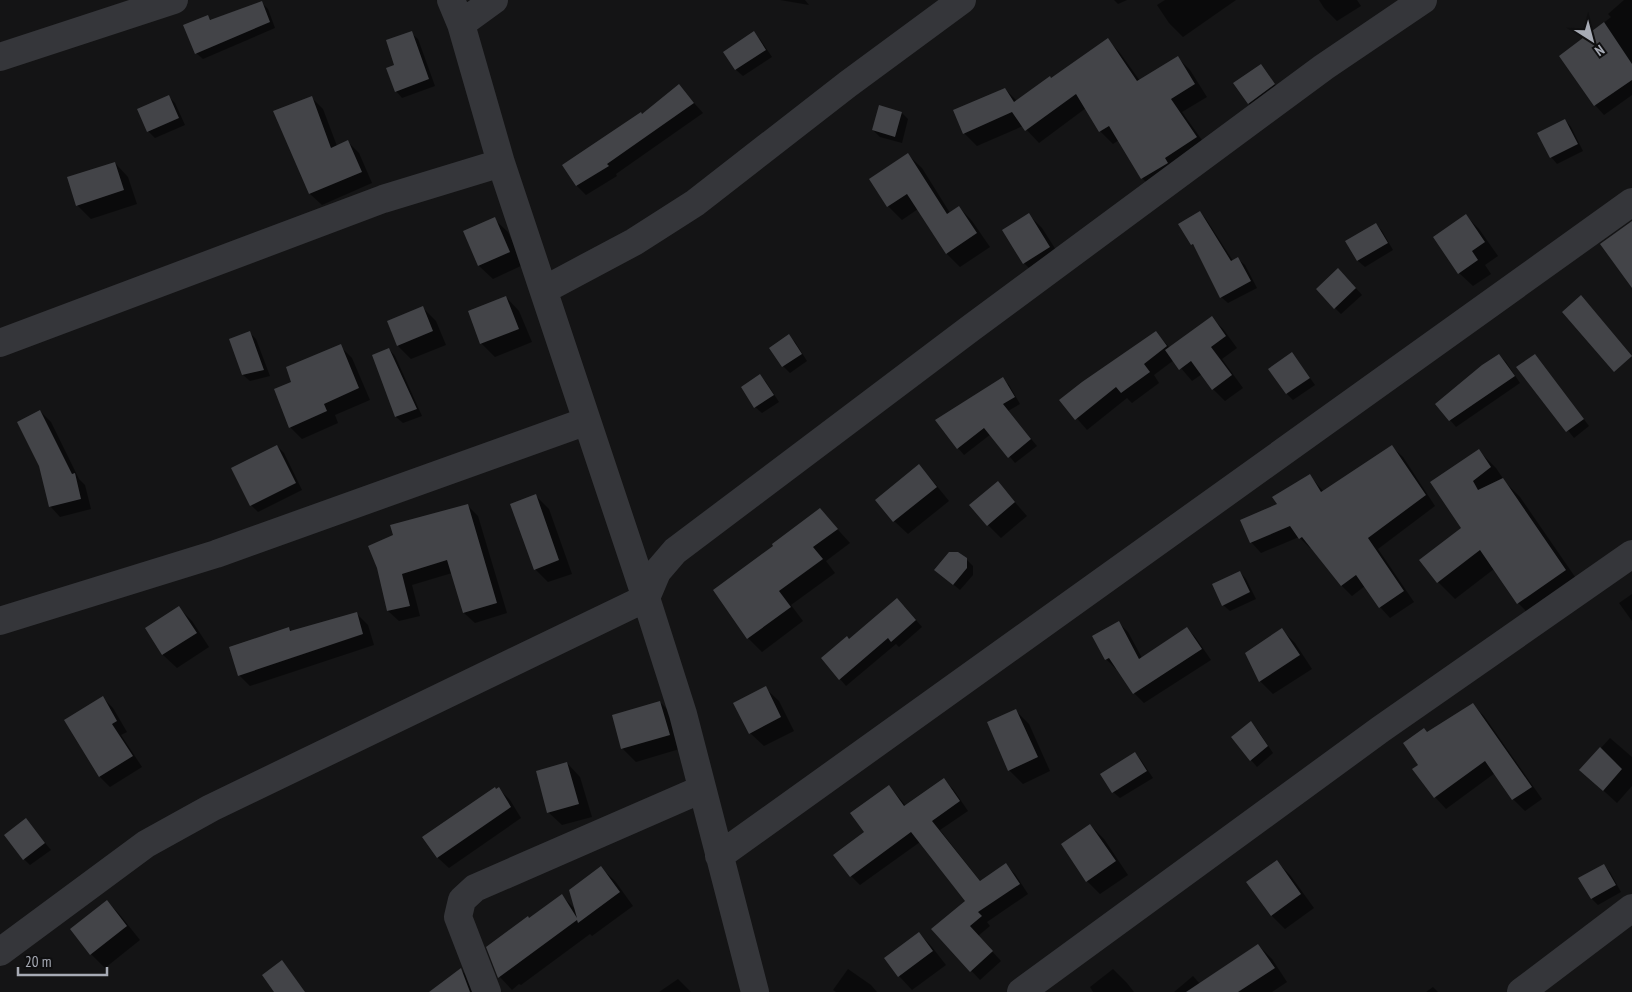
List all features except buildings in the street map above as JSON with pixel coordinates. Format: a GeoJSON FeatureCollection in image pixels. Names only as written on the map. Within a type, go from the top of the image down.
{"type":"FeatureCollection","features":[{"type":"Feature","properties":{"kind":"street"},"geometry":{"type":"LineString","coordinates":[[0,57],[174,0]]}},
{"type":"Feature","properties":{"kind":"street"},"geometry":{"type":"LineString","coordinates":[[494,0],[456,12],[501,163],[683,714],[718,856],[755,992]]}},
{"type":"Feature","properties":{"kind":"street"},"geometry":{"type":"LineString","coordinates":[[544,290],[634,242],[695,203],[848,84],[962,0]]}},
{"type":"Feature","properties":{"kind":"street"},"geometry":{"type":"LineString","coordinates":[[0,952],[146,844],[211,808],[646,598],[657,572],[675,551],[948,345],[1316,73],[1423,0]]}},
{"type":"Feature","properties":{"kind":"street"},"geometry":{"type":"LineString","coordinates":[[0,343],[383,199],[501,163]]}},
{"type":"Feature","properties":{"kind":"street"},"geometry":{"type":"LineString","coordinates":[[718,856],[1632,202]]}},
{"type":"Feature","properties":{"kind":"street"},"geometry":{"type":"LineString","coordinates":[[0,621],[216,554],[587,421]]}},
{"type":"Feature","properties":{"kind":"street"},"geometry":{"type":"LineString","coordinates":[[1021,992],[1381,729],[1632,554]]}},
{"type":"Feature","properties":{"kind":"street"},"geometry":{"type":"LineString","coordinates":[[487,992],[458,918],[462,900],[475,888],[702,789]]}},
{"type":"Feature","properties":{"kind":"street"},"geometry":{"type":"LineString","coordinates":[[1521,992],[1632,908]]}}]}
